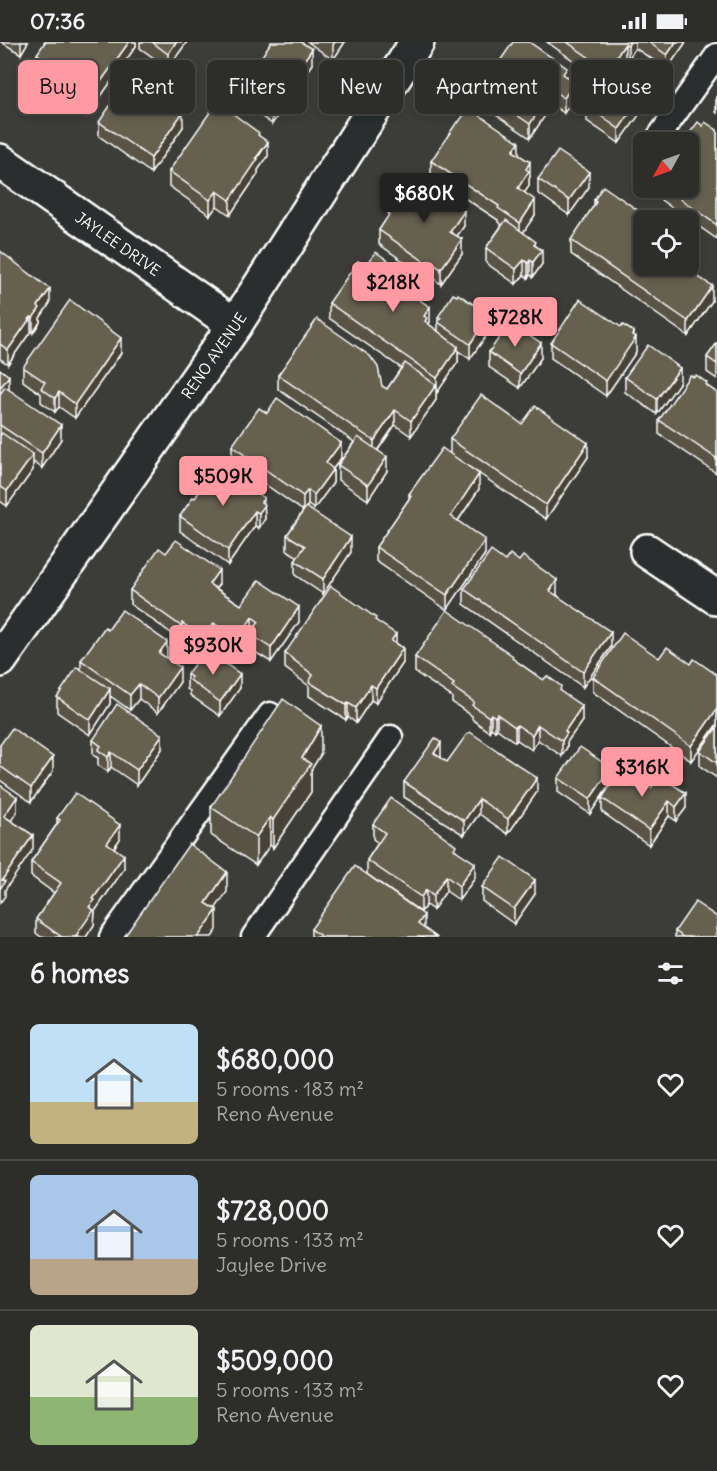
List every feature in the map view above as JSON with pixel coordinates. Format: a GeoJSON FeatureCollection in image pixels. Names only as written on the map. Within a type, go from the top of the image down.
{"type":"FeatureCollection","features":[{"type":"Feature","properties":{"kind":"street","name":"RENO AVENUE"},"geometry":{"type":"LineString","coordinates":[[0,660],[235,325],[417,42]]}},
{"type":"Feature","properties":{"kind":"street","name":"JAYLEE DRIVE"},"geometry":{"type":"LineString","coordinates":[[0,161],[235,325]]}},
{"type":"Feature","properties":{"kind":"street"},"geometry":{"type":"LineString","coordinates":[[647,551],[717,598]]}},
{"type":"Feature","properties":{"kind":"lane"},"geometry":{"type":"LineString","coordinates":[[662,132],[717,55]]}},
{"type":"Feature","properties":{"kind":"lane"},"geometry":{"type":"LineString","coordinates":[[111,937],[270,714]]}},
{"type":"Feature","properties":{"kind":"lane"},"geometry":{"type":"LineString","coordinates":[[253,937],[391,737]]}},
{"type":"Feature","properties":{"kind":"building"},"geometry":{"type":"Polygon","coordinates":[[[45,42],[129,42],[116,60],[110,60],[110,69],[98,86],[98,60],[46,60],[37,54],[45,42]]]}},
{"type":"Feature","properties":{"kind":"building"},"geometry":{"type":"Polygon","coordinates":[[[152,42],[176,42],[168,54],[152,42]]]}},
{"type":"Feature","properties":{"kind":"building"},"geometry":{"type":"Polygon","coordinates":[[[271,42],[301,42],[312,49],[305,60],[268,60],[262,56],[271,42]]]}},
{"type":"Feature","properties":{"kind":"building"},"geometry":{"type":"Polygon","coordinates":[[[513,42],[529,42],[555,60],[501,60],[513,42]]]}},
{"type":"Feature","properties":{"kind":"building"},"geometry":{"type":"Polygon","coordinates":[[[567,42],[630,42],[628,45],[625,44],[614,60],[593,60],[567,42]]]}},
{"type":"Feature","properties":{"kind":"building"},"geometry":{"type":"Polygon","coordinates":[[[648,42],[676,42],[667,55],[648,42]]]}},
{"type":"Feature","properties":{"kind":"building"},"geometry":{"type":"Polygon","coordinates":[[[559,63],[567,68],[563,74],[571,79],[571,88],[564,98],[559,95],[559,63]]]}},
{"type":"Feature","properties":{"kind":"building"},"geometry":{"type":"Polygon","coordinates":[[[110,106],[110,114],[182,114],[151,158],[99,122],[110,106]]]}},
{"type":"Feature","properties":{"kind":"building"},"geometry":{"type":"Polygon","coordinates":[[[209,114],[233,114],[268,142],[230,200],[217,191],[210,200],[169,171],[209,114]]]}},
{"type":"Feature","properties":{"kind":"building"},"geometry":{"type":"Polygon","coordinates":[[[465,114],[478,114],[519,142],[513,151],[530,162],[526,169],[529,171],[518,188],[535,200],[520,223],[498,208],[499,206],[431,161],[465,114]]]}},
{"type":"Feature","properties":{"kind":"building"},"geometry":{"type":"Polygon","coordinates":[[[515,114],[536,114],[530,124],[515,114]]]}},
{"type":"Feature","properties":{"kind":"building"},"geometry":{"type":"Polygon","coordinates":[[[598,114],[629,114],[619,129],[598,114]]]}},
{"type":"Feature","properties":{"kind":"building"},"geometry":{"type":"Polygon","coordinates":[[[698,122],[703,126],[705,122],[717,130],[717,225],[679,198],[699,198],[699,132],[690,132],[698,122]]]}},
{"type":"Feature","properties":{"kind":"building"},"geometry":{"type":"Polygon","coordinates":[[[558,151],[589,172],[569,200],[538,179],[558,151]]]}},
{"type":"Feature","properties":{"kind":"building"},"geometry":{"type":"Polygon","coordinates":[[[415,177],[464,211],[450,232],[462,239],[441,269],[429,261],[428,264],[379,230],[390,213],[388,212],[415,177]]]}},
{"type":"Feature","properties":{"kind":"building"},"geometry":{"type":"Polygon","coordinates":[[[603,186],[637,210],[633,210],[633,276],[697,276],[712,286],[688,321],[571,240],[596,202],[594,200],[603,186]]]}},
{"type":"Feature","properties":{"kind":"building"},"geometry":{"type":"Polygon","coordinates":[[[506,220],[536,242],[534,245],[542,250],[533,262],[530,260],[528,263],[524,260],[516,269],[486,248],[506,220]]]}},
{"type":"Feature","properties":{"kind":"building"},"geometry":{"type":"Polygon","coordinates":[[[0,251],[50,289],[38,306],[40,308],[8,350],[0,344],[0,251]]]}},
{"type":"Feature","properties":{"kind":"building"},"geometry":{"type":"Polygon","coordinates":[[[376,252],[419,282],[411,294],[430,307],[424,316],[427,318],[425,321],[458,347],[437,378],[329,303],[358,261],[366,266],[376,252]]]}},
{"type":"Feature","properties":{"kind":"building"},"geometry":{"type":"Polygon","coordinates":[[[453,294],[457,296],[458,294],[490,315],[470,344],[438,322],[441,318],[438,317],[453,294]]]}},
{"type":"Feature","properties":{"kind":"building"},"geometry":{"type":"Polygon","coordinates":[[[580,299],[621,327],[623,325],[634,332],[632,335],[636,337],[606,381],[551,343],[580,299]]]}},
{"type":"Feature","properties":{"kind":"building"},"geometry":{"type":"Polygon","coordinates":[[[70,300],[121,338],[75,404],[59,392],[55,398],[41,388],[45,382],[23,367],[70,300]]]}},
{"type":"Feature","properties":{"kind":"building"},"geometry":{"type":"Polygon","coordinates":[[[317,319],[370,356],[378,367],[382,386],[387,389],[405,363],[436,385],[411,421],[395,410],[374,441],[278,375],[317,319]]]}},
{"type":"Feature","properties":{"kind":"building"},"geometry":{"type":"Polygon","coordinates":[[[510,322],[541,343],[520,374],[489,352],[510,322]]]}},
{"type":"Feature","properties":{"kind":"building"},"geometry":{"type":"Polygon","coordinates":[[[717,343],[717,364],[707,357],[717,343]]]}},
{"type":"Feature","properties":{"kind":"building"},"geometry":{"type":"Polygon","coordinates":[[[648,345],[680,368],[657,399],[625,377],[648,345]]]}},
{"type":"Feature","properties":{"kind":"building"},"geometry":{"type":"Polygon","coordinates":[[[0,369],[9,376],[0,388],[0,369]]]}},
{"type":"Feature","properties":{"kind":"building"},"geometry":{"type":"Polygon","coordinates":[[[690,375],[694,377],[696,375],[717,393],[716,458],[659,420],[690,375]]]}},
{"type":"Feature","properties":{"kind":"building"},"geometry":{"type":"Polygon","coordinates":[[[5,387],[61,425],[42,453],[0,425],[0,394],[5,387]]]}},
{"type":"Feature","properties":{"kind":"building"},"geometry":{"type":"Polygon","coordinates":[[[481,395],[522,424],[535,406],[588,443],[546,505],[450,439],[481,395]]]}},
{"type":"Feature","properties":{"kind":"building"},"geometry":{"type":"Polygon","coordinates":[[[277,398],[341,443],[326,463],[333,469],[314,495],[308,490],[303,496],[232,446],[259,408],[267,413],[277,398]]]}},
{"type":"Feature","properties":{"kind":"building"},"geometry":{"type":"Polygon","coordinates":[[[2,433],[33,455],[7,491],[0,486],[0,436],[2,433]]]}},
{"type":"Feature","properties":{"kind":"building"},"geometry":{"type":"Polygon","coordinates":[[[358,437],[387,457],[368,485],[338,465],[358,437]]]}},
{"type":"Feature","properties":{"kind":"building"},"geometry":{"type":"Polygon","coordinates":[[[442,448],[479,474],[451,516],[485,540],[447,595],[376,547],[411,496],[409,494],[442,448]]]}},
{"type":"Feature","properties":{"kind":"building"},"geometry":{"type":"Polygon","coordinates":[[[216,464],[264,498],[261,502],[265,505],[259,513],[255,511],[228,550],[180,516],[207,481],[205,479],[216,464]]]}},
{"type":"Feature","properties":{"kind":"building"},"geometry":{"type":"Polygon","coordinates":[[[306,507],[351,537],[323,579],[295,561],[305,546],[287,535],[306,507]]]}},
{"type":"Feature","properties":{"kind":"building"},"geometry":{"type":"Polygon","coordinates":[[[176,540],[219,570],[209,584],[241,605],[259,580],[299,607],[271,648],[250,634],[259,622],[252,617],[243,632],[228,634],[214,623],[204,638],[182,623],[181,626],[130,590],[159,548],[166,553],[176,540]]]}},
{"type":"Feature","properties":{"kind":"building"},"geometry":{"type":"Polygon","coordinates":[[[491,551],[505,561],[510,554],[519,561],[523,556],[557,580],[550,591],[611,632],[583,672],[464,589],[491,551]]]}},
{"type":"Feature","properties":{"kind":"building"},"geometry":{"type":"Polygon","coordinates":[[[331,586],[396,634],[391,641],[403,648],[376,688],[371,685],[356,708],[348,703],[346,705],[309,682],[313,675],[285,653],[331,586]]]}},
{"type":"Feature","properties":{"kind":"building"},"geometry":{"type":"Polygon","coordinates":[[[122,610],[167,642],[159,653],[180,667],[158,698],[139,684],[130,695],[81,660],[105,627],[108,630],[122,610]]]}},
{"type":"Feature","properties":{"kind":"building"},"geometry":{"type":"Polygon","coordinates":[[[447,610],[543,680],[547,676],[561,686],[560,691],[582,706],[565,731],[567,733],[562,741],[538,725],[532,735],[517,725],[515,727],[497,714],[495,717],[491,714],[489,717],[472,705],[474,702],[452,687],[454,684],[415,657],[447,610]]]}},
{"type":"Feature","properties":{"kind":"building"},"geometry":{"type":"Polygon","coordinates":[[[623,633],[659,658],[667,647],[691,664],[694,659],[717,675],[717,709],[691,746],[593,677],[623,633]]]}},
{"type":"Feature","properties":{"kind":"building"},"geometry":{"type":"Polygon","coordinates":[[[203,652],[207,655],[209,652],[240,674],[220,702],[190,680],[191,677],[187,674],[203,652]]]}},
{"type":"Feature","properties":{"kind":"building"},"geometry":{"type":"Polygon","coordinates":[[[77,667],[110,689],[90,720],[57,697],[77,667]]]}},
{"type":"Feature","properties":{"kind":"building"},"geometry":{"type":"Polygon","coordinates":[[[283,699],[321,726],[302,758],[311,764],[273,820],[270,817],[256,837],[211,807],[283,699]]]}},
{"type":"Feature","properties":{"kind":"building"},"geometry":{"type":"Polygon","coordinates":[[[117,704],[162,735],[137,770],[111,752],[108,757],[98,750],[101,746],[93,740],[117,704]]]}},
{"type":"Feature","properties":{"kind":"building"},"geometry":{"type":"Polygon","coordinates":[[[717,727],[717,763],[700,751],[717,727]]]}},
{"type":"Feature","properties":{"kind":"building"},"geometry":{"type":"Polygon","coordinates":[[[12,728],[53,757],[31,788],[0,766],[0,745],[12,728]]]}},
{"type":"Feature","properties":{"kind":"building"},"geometry":{"type":"Polygon","coordinates":[[[470,732],[537,778],[508,819],[479,799],[464,821],[404,782],[435,738],[441,743],[434,753],[447,762],[470,732]]]}},
{"type":"Feature","properties":{"kind":"building"},"geometry":{"type":"Polygon","coordinates":[[[580,747],[611,768],[590,799],[558,778],[580,747]]]}},
{"type":"Feature","properties":{"kind":"building"},"geometry":{"type":"Polygon","coordinates":[[[621,770],[626,773],[628,771],[651,788],[660,776],[686,793],[676,807],[669,801],[649,830],[602,798],[621,770]]]}},
{"type":"Feature","properties":{"kind":"building"},"geometry":{"type":"Polygon","coordinates":[[[0,785],[17,797],[4,816],[33,835],[2,880],[5,881],[0,889],[0,785]]]}},
{"type":"Feature","properties":{"kind":"building"},"geometry":{"type":"Polygon","coordinates":[[[75,793],[120,825],[107,843],[124,855],[93,899],[95,900],[89,907],[94,910],[75,937],[62,937],[36,919],[61,883],[31,862],[60,820],[57,818],[75,793]]]}},
{"type":"Feature","properties":{"kind":"building"},"geometry":{"type":"Polygon","coordinates":[[[391,798],[456,845],[454,849],[475,863],[459,886],[446,876],[433,896],[426,890],[421,897],[367,860],[385,833],[373,824],[391,798]]]}},
{"type":"Feature","properties":{"kind":"building"},"geometry":{"type":"Polygon","coordinates":[[[189,844],[227,872],[206,903],[217,910],[198,937],[124,937],[189,844]]]}},
{"type":"Feature","properties":{"kind":"building"},"geometry":{"type":"Polygon","coordinates":[[[503,857],[535,880],[514,909],[482,887],[503,857]]]}},
{"type":"Feature","properties":{"kind":"building"},"geometry":{"type":"Polygon","coordinates":[[[355,866],[424,915],[418,924],[436,937],[322,937],[311,929],[355,866]]]}},
{"type":"Feature","properties":{"kind":"building"},"geometry":{"type":"Polygon","coordinates":[[[695,902],[717,917],[717,933],[714,937],[683,937],[675,931],[695,902]]]}}]}
